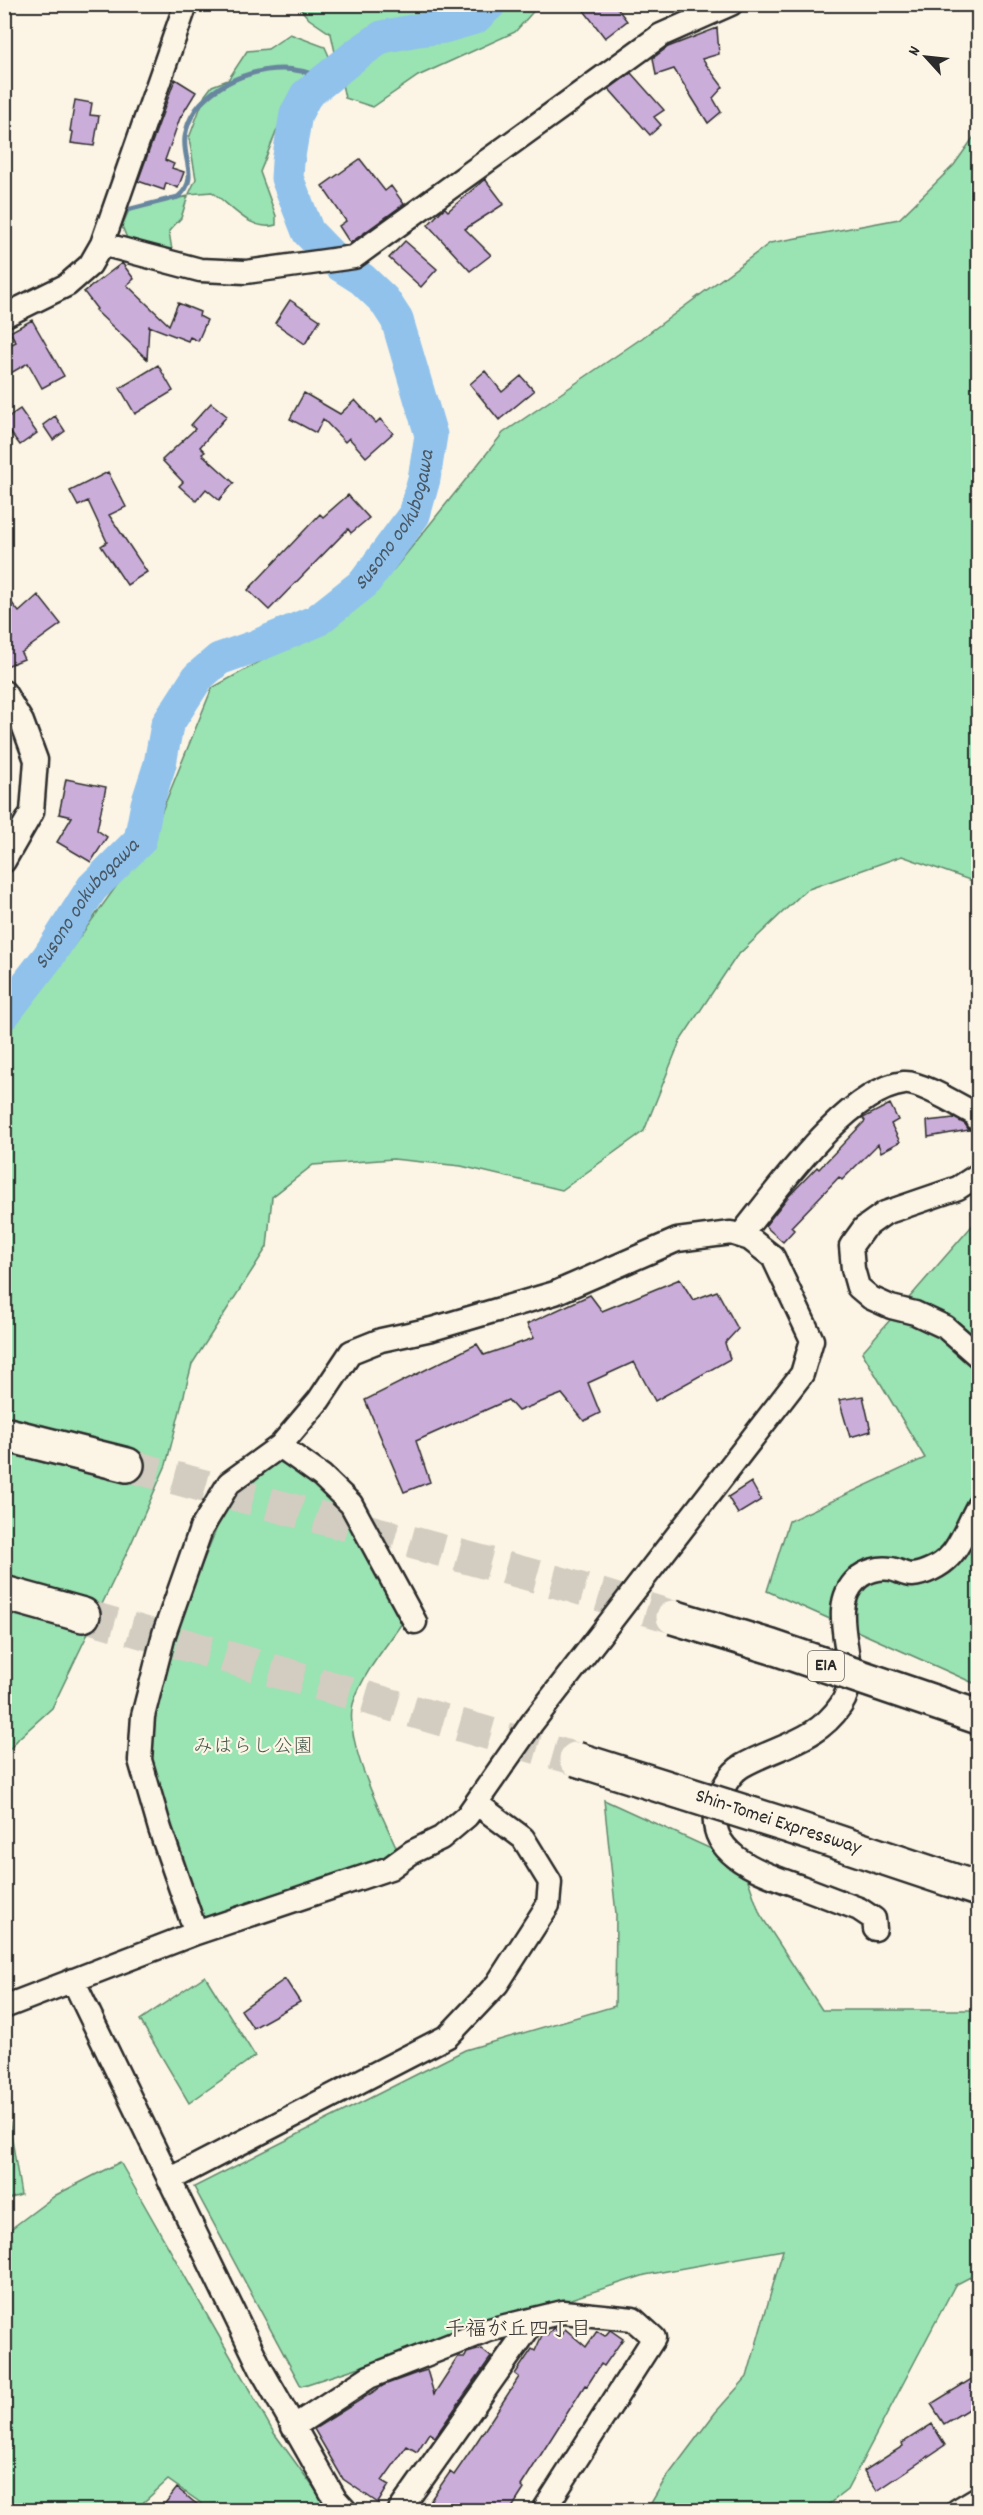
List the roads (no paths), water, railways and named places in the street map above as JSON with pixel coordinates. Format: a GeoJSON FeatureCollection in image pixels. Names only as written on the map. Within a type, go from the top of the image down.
{"type":"FeatureCollection","features":[{"type":"Feature","properties":{"kind":"highway"},"geometry":{"type":"LineString","coordinates":[[4,1434],[127,1465]]}},
{"type":"Feature","properties":{"kind":"highway"},"geometry":{"type":"LineString","coordinates":[[4,1593],[83,1615]]}},
{"type":"Feature","properties":{"kind":"highway","name":"E1A"},"geometry":{"type":"LineString","coordinates":[[673,1617],[772,1647],[978,1718]]}},
{"type":"Feature","properties":{"kind":"highway","name":"Shin-Tomei Expressway"},"geometry":{"type":"LineString","coordinates":[[576,1759],[978,1888]]}},
{"type":"Feature","properties":{"kind":"street"},"geometry":{"type":"LineString","coordinates":[[4,316],[67,285],[90,265],[102,244],[186,4]]}},
{"type":"Feature","properties":{"kind":"street"},"geometry":{"type":"LineString","coordinates":[[102,244],[200,270],[246,272],[354,257],[661,35],[731,4]]}},
{"type":"Feature","properties":{"kind":"street"},"geometry":{"type":"LineString","coordinates":[[4,692],[22,722],[36,760],[32,812],[4,861]]}},
{"type":"Feature","properties":{"kind":"street"},"geometry":{"type":"LineString","coordinates":[[740,1236],[827,1131],[854,1106],[881,1090],[906,1082],[937,1094],[975,1114],[978,1120]]}},
{"type":"Feature","properties":{"kind":"street"},"geometry":{"type":"LineString","coordinates":[[978,1175],[958,1188],[885,1213],[864,1228],[851,1246],[853,1269],[858,1287],[872,1298],[891,1307],[915,1313],[945,1327],[978,1356]]}},
{"type":"Feature","properties":{"kind":"street"},"geometry":{"type":"LineString","coordinates":[[4,2007],[196,1934],[390,1868],[412,1852],[441,1838],[467,1816],[532,1723],[802,1374],[812,1340],[773,1257],[750,1239],[731,1233],[677,1240],[555,1293],[432,1329],[381,1340],[351,1352],[319,1400],[280,1446],[229,1483],[201,1529],[164,1634],[143,1716],[140,1760],[160,1829],[196,1934]]}},
{"type":"Feature","properties":{"kind":"street"},"geometry":{"type":"LineString","coordinates":[[280,1446],[322,1476],[351,1504],[415,1622]]}},
{"type":"Feature","properties":{"kind":"street"},"geometry":{"type":"LineString","coordinates":[[875,1929],[873,1919],[859,1909],[759,1872],[742,1863],[725,1847],[716,1828],[715,1812],[719,1795],[740,1767],[807,1738],[841,1706],[848,1691],[849,1666],[843,1621],[845,1603],[848,1590],[858,1578],[872,1570],[890,1569],[914,1575],[933,1568],[950,1557],[978,1506]]}},
{"type":"Feature","properties":{"kind":"street"},"geometry":{"type":"LineString","coordinates":[[170,2180],[448,2036],[497,1984],[548,1905],[550,1882],[523,1839],[476,1803]]}},
{"type":"Feature","properties":{"kind":"street"},"geometry":{"type":"LineString","coordinates":[[73,1980],[261,2369],[335,2499],[345,2511]]}},
{"type":"Feature","properties":{"kind":"street"},"geometry":{"type":"LineString","coordinates":[[293,2427],[369,2377],[489,2330],[563,2312],[633,2319],[654,2338],[544,2511]]}},
{"type":"Feature","properties":{"kind":"street"},"geometry":{"type":"LineString","coordinates":[[400,2511],[535,2319]]}},
{"type":"Feature","properties":{"kind":"street"},"geometry":{"type":"LineString","coordinates":[[958,2511],[978,2498]]}},
{"type":"Feature","properties":{"kind":"waterway","name":"Susono ookubogawa"},"geometry":{"type":"LineString","coordinates":[[4,1014],[48,957],[92,888],[140,840],[147,804],[160,764],[167,725],[198,677],[219,659],[316,621],[364,583],[414,515],[424,479],[431,435],[397,320],[384,300],[362,279],[340,265],[308,232],[287,178],[288,162],[296,114],[306,95],[357,54],[382,37],[444,27],[475,18],[490,4]]}},
{"type":"Feature","properties":{"kind":"waterway"},"geometry":{"type":"LineString","coordinates":[[127,210],[178,197],[184,190],[189,176],[185,145],[189,122],[197,108],[221,87],[235,79],[267,70],[294,70],[327,78]]}},
{"type":"Feature","properties":{"kind":"tunnel"},"geometry":{"type":"LineString","coordinates":[[127,1465],[568,1585],[673,1617]]}},
{"type":"Feature","properties":{"kind":"tunnel"},"geometry":{"type":"LineString","coordinates":[[83,1615],[576,1759]]}},
{"type":"Feature","properties":{"kind":"district","name":"千福が丘四丁目"},"geometry":{"type":"Point","coordinates":[518,2331]}},
{"type":"Feature","properties":{"kind":"park label","name":"みはらし公園"},"geometry":{"type":"Point","coordinates":[253,1748]}}]}
